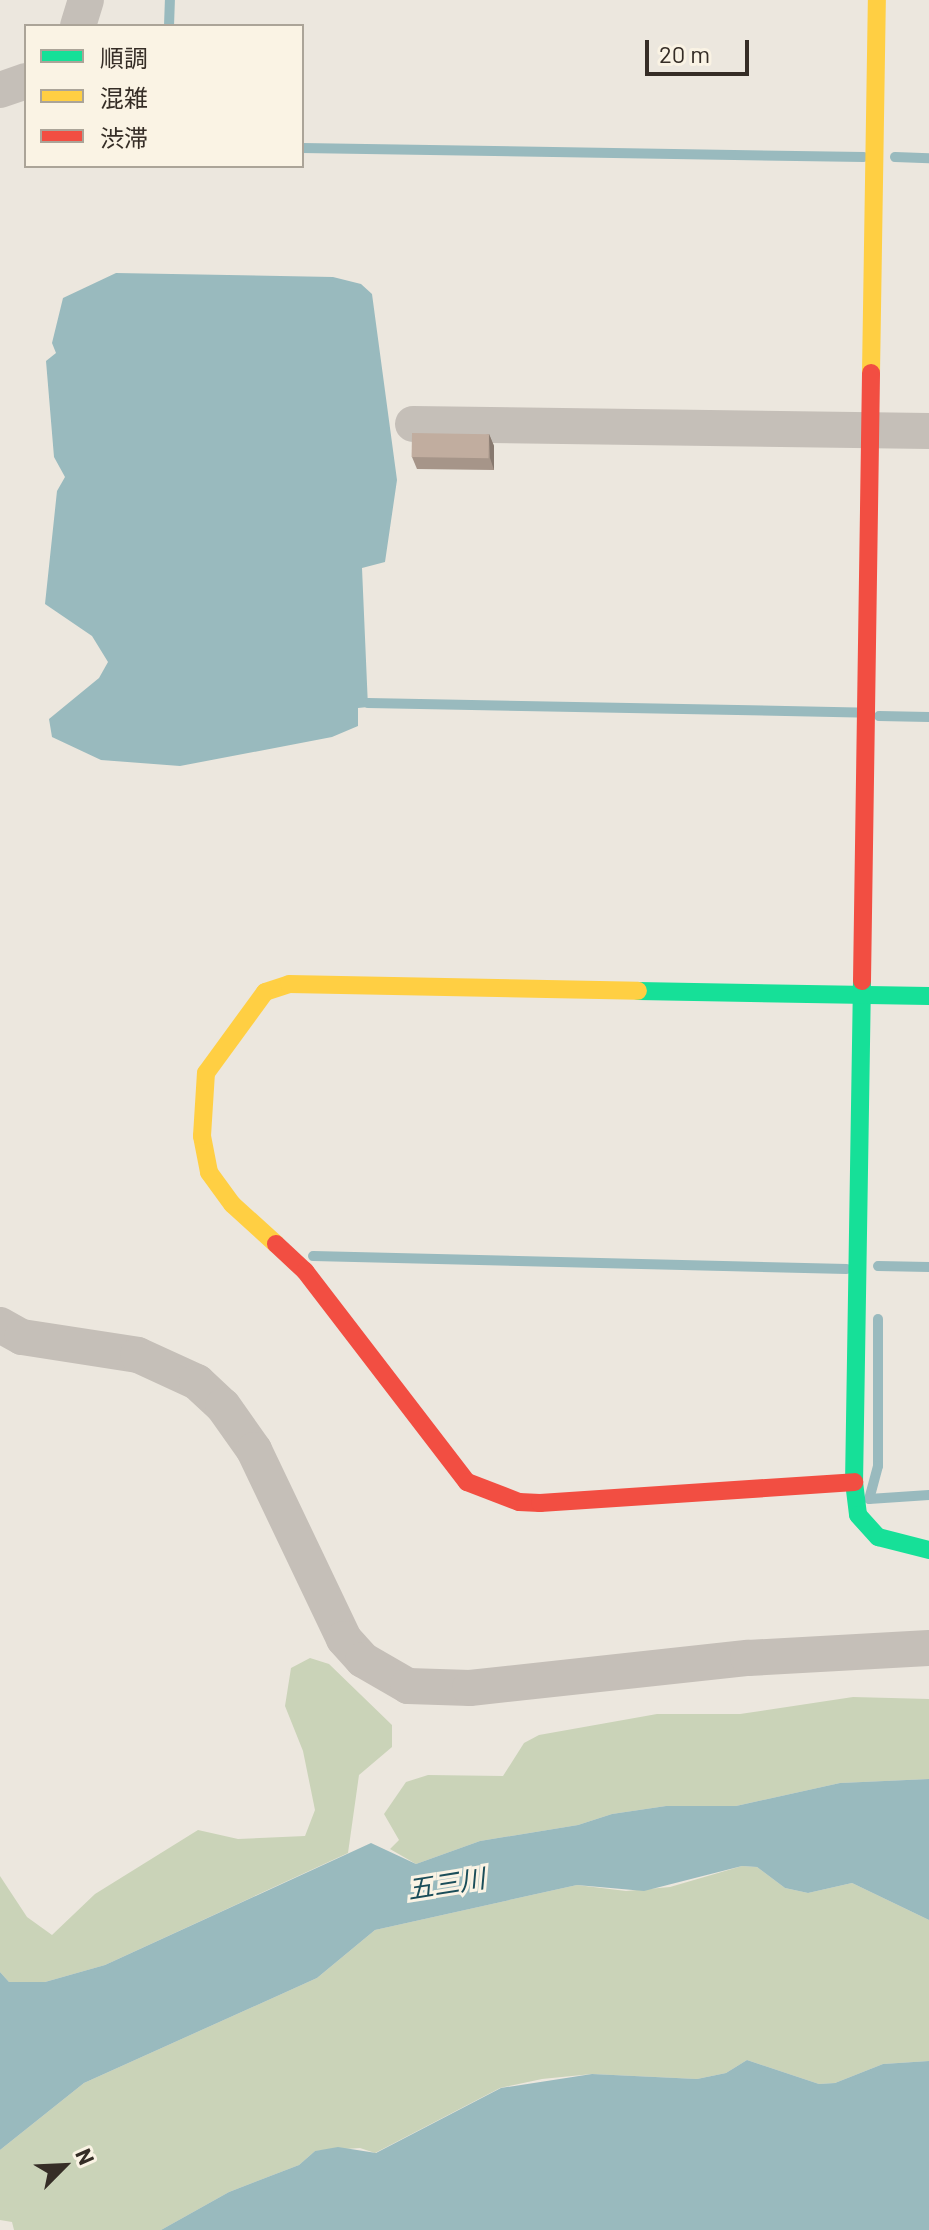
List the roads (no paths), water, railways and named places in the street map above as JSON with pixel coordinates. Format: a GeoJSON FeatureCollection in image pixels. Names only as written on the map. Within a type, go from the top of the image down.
{"type":"FeatureCollection","features":[{"type":"Feature","properties":{"kind":"street"},"geometry":{"type":"LineString","coordinates":[[79,24],[86,0]]}},
{"type":"Feature","properties":{"kind":"street"},"geometry":{"type":"LineString","coordinates":[[877,0],[874,430],[854,1482],[858,1515],[878,1537],[929,1550]]}},
{"type":"Feature","properties":{"kind":"street"},"geometry":{"type":"LineString","coordinates":[[0,90],[24,82]]}},
{"type":"Feature","properties":{"kind":"street"},"geometry":{"type":"LineString","coordinates":[[413,424],[929,431]]}},
{"type":"Feature","properties":{"kind":"street"},"geometry":{"type":"LineString","coordinates":[[854,1482],[540,1503],[519,1502],[467,1482],[305,1271],[232,1204],[209,1172],[202,1104],[206,1073],[249,1008],[265,992],[289,984],[929,996]]}},
{"type":"Feature","properties":{"kind":"street"},"geometry":{"type":"LineString","coordinates":[[0,1325],[22,1337],[138,1355],[197,1382],[223,1406],[254,1450],[344,1639],[363,1660],[408,1686],[470,1688],[748,1658],[929,1648]]}},
{"type":"Feature","properties":{"kind":"water"},"geometry":{"type":"Polygon","coordinates":[[[116,273],[333,277],[361,284],[372,294],[397,480],[385,562],[362,568],[368,707],[358,708],[358,726],[332,737],[180,766],[101,760],[52,737],[49,719],[99,678],[108,662],[92,636],[45,604],[57,491],[65,477],[54,457],[46,361],[56,353],[52,343],[63,298],[116,273]]]}},
{"type":"Feature","properties":{"kind":"water","name":"五三川"},"geometry":{"type":"Polygon","coordinates":[[[929,1779],[929,1920],[852,1883],[808,1893],[785,1888],[757,1867],[742,1866],[644,1891],[577,1885],[375,1930],[317,1978],[84,2083],[0,2150],[0,1972],[9,1982],[45,1982],[105,1965],[371,1843],[416,1864],[480,1841],[578,1825],[612,1814],[666,1806],[736,1806],[840,1783],[929,1779]]]}},
{"type":"Feature","properties":{"kind":"water"},"geometry":{"type":"Polygon","coordinates":[[[747,2060],[819,2084],[835,2083],[883,2064],[929,2061],[929,2230],[161,2230],[229,2192],[299,2165],[315,2151],[338,2147],[376,2153],[501,2088],[592,2074],[697,2079],[726,2073],[747,2060]]]}},
{"type":"Feature","properties":{"kind":"waterway"},"geometry":{"type":"LineString","coordinates":[[169,24],[170,0]]}},
{"type":"Feature","properties":{"kind":"waterway"},"geometry":{"type":"LineString","coordinates":[[304,148],[864,157]]}},
{"type":"Feature","properties":{"kind":"waterway"},"geometry":{"type":"LineString","coordinates":[[895,157],[929,158]]}},
{"type":"Feature","properties":{"kind":"waterway"},"geometry":{"type":"LineString","coordinates":[[368,703],[857,712]]}},
{"type":"Feature","properties":{"kind":"waterway"},"geometry":{"type":"LineString","coordinates":[[879,716],[929,717]]}},
{"type":"Feature","properties":{"kind":"waterway"},"geometry":{"type":"LineString","coordinates":[[313,1256],[847,1269]]}},
{"type":"Feature","properties":{"kind":"waterway"},"geometry":{"type":"LineString","coordinates":[[878,1266],[929,1267]]}},
{"type":"Feature","properties":{"kind":"waterway"},"geometry":{"type":"LineString","coordinates":[[878,1319],[878,1466],[869,1499],[929,1495]]}}]}
